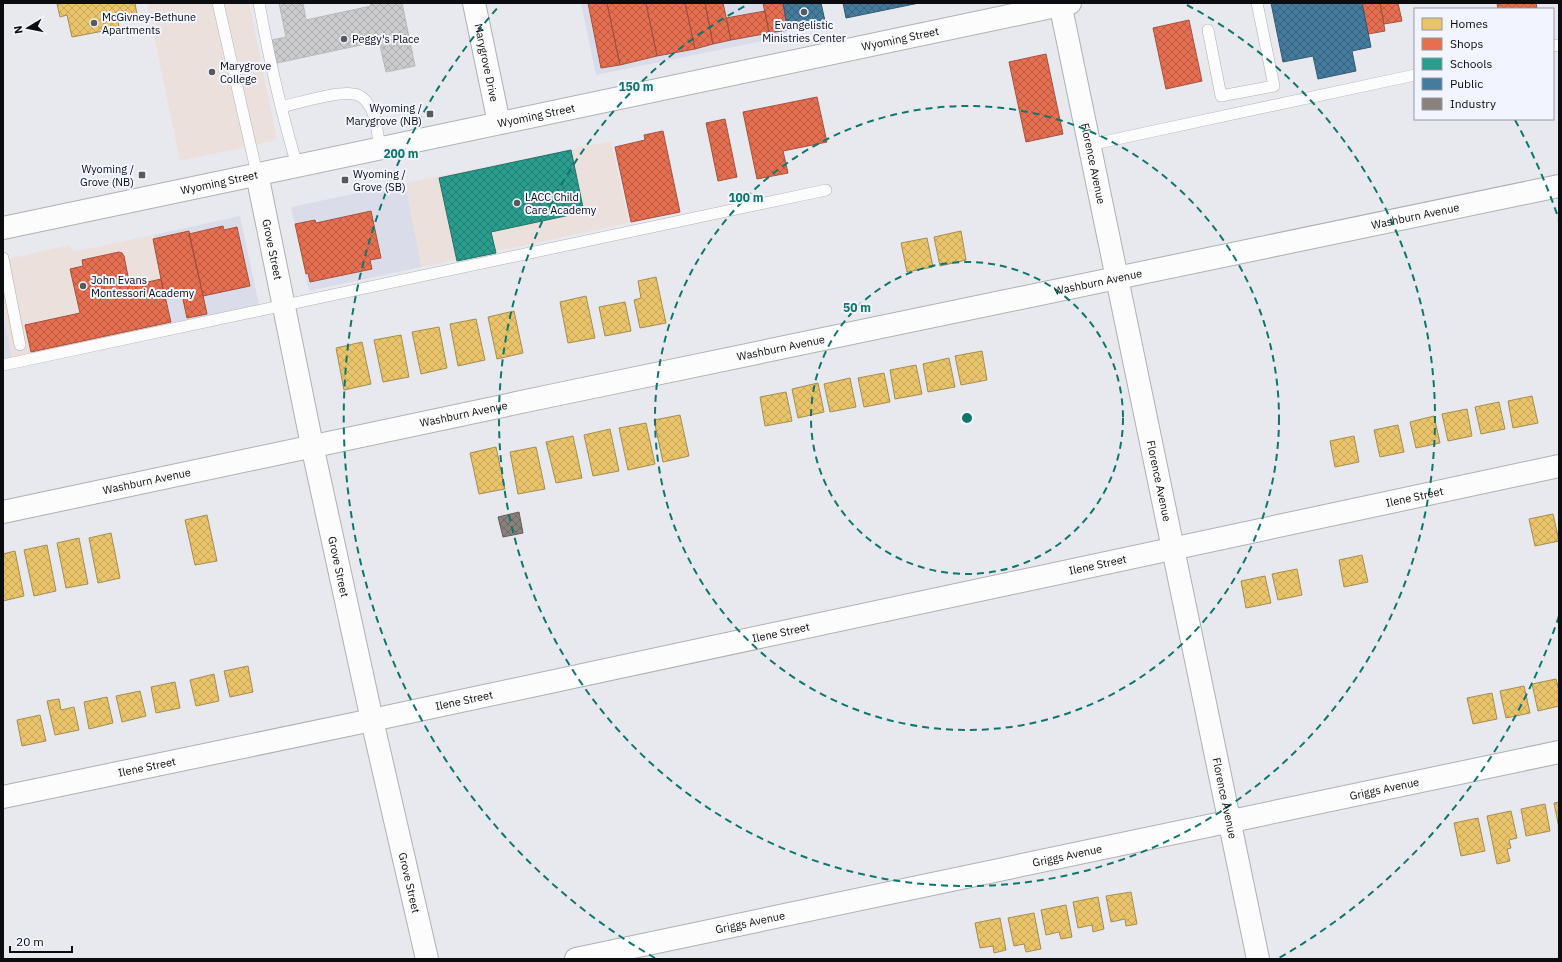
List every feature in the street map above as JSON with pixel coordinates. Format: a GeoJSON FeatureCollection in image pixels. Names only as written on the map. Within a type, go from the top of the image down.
{"type":"FeatureCollection","features":[{"type":"Feature","properties":{"kind":"street","name":"Marygrove Drive"},"geometry":{"type":"LineString","coordinates":[[474,3],[499,123]]}},
{"type":"Feature","properties":{"kind":"street","name":"Wyoming Street"},"geometry":{"type":"LineString","coordinates":[[3,228],[1063,4]]}},
{"type":"Feature","properties":{"kind":"street","name":"Florence Avenue"},"geometry":{"type":"LineString","coordinates":[[1063,4],[1172,548],[1258,959]]}},
{"type":"Feature","properties":{"kind":"street","name":"Grove Street"},"geometry":{"type":"LineString","coordinates":[[257,174],[312,445],[372,720],[427,959]]}},
{"type":"Feature","properties":{"kind":"street","name":"Washburn Avenue"},"geometry":{"type":"LineString","coordinates":[[3,512],[312,445],[1118,279],[1559,186]]}},
{"type":"Feature","properties":{"kind":"street","name":"Ilene Street"},"geometry":{"type":"LineString","coordinates":[[3,797],[372,720],[1559,466]]}},
{"type":"Feature","properties":{"kind":"street","name":"Griggs Avenue"},"geometry":{"type":"LineString","coordinates":[[576,959],[1559,752]]}},
{"type":"Feature","properties":{"kind":"lane"},"geometry":{"type":"LineString","coordinates":[[218,3],[257,174]]}},
{"type":"Feature","properties":{"kind":"lane"},"geometry":{"type":"LineString","coordinates":[[259,3],[268,52],[281,107],[298,165]]}},
{"type":"Feature","properties":{"kind":"lane"},"geometry":{"type":"LineString","coordinates":[[1208,30],[1221,96],[1274,86],[1257,3]]}},
{"type":"Feature","properties":{"kind":"lane"},"geometry":{"type":"LineString","coordinates":[[1090,144],[1414,76]]}},
{"type":"Feature","properties":{"kind":"lane"},"geometry":{"type":"LineString","coordinates":[[281,107],[327,97],[354,94],[362,97],[368,104],[373,114],[380,148]]}},
{"type":"Feature","properties":{"kind":"lane"},"geometry":{"type":"LineString","coordinates":[[3,365],[826,190]]}},
{"type":"Feature","properties":{"kind":"lane"},"geometry":{"type":"LineString","coordinates":[[3,258],[20,345]]}},
{"type":"Feature","properties":{"kind":"shaded area","name":"Marygrove College"},"geometry":{"type":"Polygon","coordinates":[[[147,3],[249,3],[277,140],[180,161],[147,3]]]}},
{"type":"Feature","properties":{"kind":"shaded area"},"geometry":{"type":"Polygon","coordinates":[[[581,3],[780,3],[787,36],[596,75],[581,3]]]}},
{"type":"Feature","properties":{"kind":"shaded area","name":"LACC Child Care Academy"},"geometry":{"type":"Polygon","coordinates":[[[611,141],[629,223],[422,267],[405,183],[611,141]]]}},
{"type":"Feature","properties":{"kind":"shaded area"},"geometry":{"type":"Polygon","coordinates":[[[405,183],[422,267],[309,291],[291,207],[405,183]]]}},
{"type":"Feature","properties":{"kind":"shaded area"},"geometry":{"type":"Polygon","coordinates":[[[240,216],[259,305],[172,324],[153,235],[240,216]]]}},
{"type":"Feature","properties":{"kind":"shaded area","name":"John Evans Montessori Academy"},"geometry":{"type":"Polygon","coordinates":[[[153,235],[172,324],[13,360],[3,313],[3,260],[70,245],[72,252],[153,235]]]}},
{"type":"Feature","properties":{"kind":"shaded area"},"geometry":{"type":"Polygon","coordinates":[[[3,313],[13,360],[3,362],[3,313]]]}},
{"type":"Feature","properties":{"kind":"building: Homes","name":"McGivney-Bethune Apartments"},"geometry":{"type":"Polygon","coordinates":[[[135,3],[137,15],[118,19],[119,28],[72,37],[67,15],[60,17],[57,4],[135,3]]]}},
{"type":"Feature","properties":{"kind":"building: Homes"},"geometry":{"type":"Polygon","coordinates":[[[961,231],[966,260],[940,266],[934,237],[961,231]]]}},
{"type":"Feature","properties":{"kind":"building: Homes"},"geometry":{"type":"Polygon","coordinates":[[[927,238],[933,267],[907,272],[901,243],[927,238]]]}},
{"type":"Feature","properties":{"kind":"building: Homes"},"geometry":{"type":"Polygon","coordinates":[[[656,277],[666,323],[640,328],[634,300],[641,298],[638,281],[656,277]]]}},
{"type":"Feature","properties":{"kind":"building: Homes"},"geometry":{"type":"Polygon","coordinates":[[[586,296],[595,338],[568,343],[560,302],[586,296]]]}},
{"type":"Feature","properties":{"kind":"building: Homes"},"geometry":{"type":"Polygon","coordinates":[[[625,302],[631,331],[605,336],[599,307],[625,302]]]}},
{"type":"Feature","properties":{"kind":"building: Homes"},"geometry":{"type":"Polygon","coordinates":[[[514,311],[523,353],[497,359],[488,317],[514,311]]]}},
{"type":"Feature","properties":{"kind":"building: Homes"},"geometry":{"type":"Polygon","coordinates":[[[476,319],[485,360],[458,366],[450,324],[476,319]]]}},
{"type":"Feature","properties":{"kind":"building: Homes"},"geometry":{"type":"Polygon","coordinates":[[[439,327],[447,368],[421,374],[412,332],[439,327]]]}},
{"type":"Feature","properties":{"kind":"building: Homes"},"geometry":{"type":"Polygon","coordinates":[[[401,335],[409,377],[383,382],[374,340],[401,335]]]}},
{"type":"Feature","properties":{"kind":"building: Homes"},"geometry":{"type":"Polygon","coordinates":[[[362,342],[371,384],[344,390],[336,348],[362,342]]]}},
{"type":"Feature","properties":{"kind":"building: Homes"},"geometry":{"type":"Polygon","coordinates":[[[982,351],[987,380],[961,385],[955,356],[982,351]]]}},
{"type":"Feature","properties":{"kind":"building: Homes"},"geometry":{"type":"Polygon","coordinates":[[[949,358],[955,387],[928,392],[923,364],[949,358]]]}},
{"type":"Feature","properties":{"kind":"building: Homes"},"geometry":{"type":"Polygon","coordinates":[[[916,365],[922,394],[895,399],[890,370],[916,365]]]}},
{"type":"Feature","properties":{"kind":"building: Homes"},"geometry":{"type":"Polygon","coordinates":[[[884,373],[890,402],[864,407],[858,378],[884,373]]]}},
{"type":"Feature","properties":{"kind":"building: Homes"},"geometry":{"type":"Polygon","coordinates":[[[850,378],[856,407],[830,412],[824,384],[850,378]]]}},
{"type":"Feature","properties":{"kind":"building: Homes"},"geometry":{"type":"Polygon","coordinates":[[[818,383],[824,412],[798,418],[792,389],[818,383]]]}},
{"type":"Feature","properties":{"kind":"building: Homes"},"geometry":{"type":"Polygon","coordinates":[[[786,392],[792,421],[765,426],[760,397],[786,392]]]}},
{"type":"Feature","properties":{"kind":"building: Homes"},"geometry":{"type":"Polygon","coordinates":[[[1532,396],[1538,423],[1513,428],[1508,401],[1532,396]]]}},
{"type":"Feature","properties":{"kind":"building: Homes"},"geometry":{"type":"Polygon","coordinates":[[[1499,402],[1505,429],[1481,434],[1475,407],[1499,402]]]}},
{"type":"Feature","properties":{"kind":"building: Homes"},"geometry":{"type":"Polygon","coordinates":[[[1467,409],[1472,436],[1448,441],[1442,414],[1467,409]]]}},
{"type":"Feature","properties":{"kind":"building: Homes"},"geometry":{"type":"Polygon","coordinates":[[[680,415],[689,456],[663,462],[654,420],[680,415]]]}},
{"type":"Feature","properties":{"kind":"building: Homes"},"geometry":{"type":"Polygon","coordinates":[[[1434,416],[1440,443],[1416,448],[1410,422],[1434,416]]]}},
{"type":"Feature","properties":{"kind":"building: Homes"},"geometry":{"type":"Polygon","coordinates":[[[646,423],[655,464],[628,470],[619,428],[646,423]]]}},
{"type":"Feature","properties":{"kind":"building: Homes"},"geometry":{"type":"Polygon","coordinates":[[[1398,425],[1404,452],[1380,457],[1374,430],[1398,425]]]}},
{"type":"Feature","properties":{"kind":"building: Homes"},"geometry":{"type":"Polygon","coordinates":[[[610,429],[619,471],[593,476],[584,435],[610,429]]]}},
{"type":"Feature","properties":{"kind":"building: Homes"},"geometry":{"type":"Polygon","coordinates":[[[573,436],[582,478],[556,483],[546,442],[573,436]]]}},
{"type":"Feature","properties":{"kind":"building: Homes"},"geometry":{"type":"Polygon","coordinates":[[[1354,436],[1359,462],[1335,467],[1330,441],[1354,436]]]}},
{"type":"Feature","properties":{"kind":"building: Homes"},"geometry":{"type":"Polygon","coordinates":[[[496,447],[505,489],[479,494],[470,453],[496,447]]]}},
{"type":"Feature","properties":{"kind":"building: Homes"},"geometry":{"type":"Polygon","coordinates":[[[536,447],[545,489],[518,494],[510,452],[536,447]]]}},
{"type":"Feature","properties":{"kind":"building: Homes"},"geometry":{"type":"Polygon","coordinates":[[[1553,514],[1559,541],[1535,546],[1529,519],[1553,514]]]}},
{"type":"Feature","properties":{"kind":"building: Homes"},"geometry":{"type":"Polygon","coordinates":[[[207,515],[217,561],[195,565],[185,520],[207,515]]]}},
{"type":"Feature","properties":{"kind":"building: Homes"},"geometry":{"type":"Polygon","coordinates":[[[111,533],[120,578],[98,583],[89,538],[111,533]]]}},
{"type":"Feature","properties":{"kind":"building: Homes"},"geometry":{"type":"Polygon","coordinates":[[[79,538],[88,584],[66,588],[57,543],[79,538]]]}},
{"type":"Feature","properties":{"kind":"building: Homes"},"geometry":{"type":"Polygon","coordinates":[[[47,545],[56,591],[34,596],[24,550],[47,545]]]}},
{"type":"Feature","properties":{"kind":"building: Homes"},"geometry":{"type":"Polygon","coordinates":[[[15,551],[24,596],[3,601],[3,554],[15,551]]]}},
{"type":"Feature","properties":{"kind":"building: Homes"},"geometry":{"type":"Polygon","coordinates":[[[1362,555],[1368,582],[1344,587],[1339,560],[1362,555]]]}},
{"type":"Feature","properties":{"kind":"building: Homes"},"geometry":{"type":"Polygon","coordinates":[[[1297,569],[1302,595],[1278,600],[1272,574],[1297,569]]]}},
{"type":"Feature","properties":{"kind":"building: Homes"},"geometry":{"type":"Polygon","coordinates":[[[1265,576],[1271,603],[1246,608],[1241,581],[1265,576]]]}},
{"type":"Feature","properties":{"kind":"building: Homes"},"geometry":{"type":"Polygon","coordinates":[[[248,666],[253,692],[230,697],[224,671],[248,666]]]}},
{"type":"Feature","properties":{"kind":"building: Homes"},"geometry":{"type":"Polygon","coordinates":[[[214,674],[219,701],[196,706],[190,680],[214,674]]]}},
{"type":"Feature","properties":{"kind":"building: Homes"},"geometry":{"type":"Polygon","coordinates":[[[1556,679],[1559,691],[1559,706],[1538,711],[1532,684],[1556,679]]]}},
{"type":"Feature","properties":{"kind":"building: Homes"},"geometry":{"type":"Polygon","coordinates":[[[175,682],[180,708],[156,713],[151,687],[175,682]]]}},
{"type":"Feature","properties":{"kind":"building: Homes"},"geometry":{"type":"Polygon","coordinates":[[[1524,686],[1530,713],[1506,718],[1500,691],[1524,686]]]}},
{"type":"Feature","properties":{"kind":"building: Homes"},"geometry":{"type":"Polygon","coordinates":[[[140,691],[146,716],[122,722],[116,696],[140,691]]]}},
{"type":"Feature","properties":{"kind":"building: Homes"},"geometry":{"type":"Polygon","coordinates":[[[1492,693],[1497,719],[1473,724],[1467,698],[1492,693]]]}},
{"type":"Feature","properties":{"kind":"building: Homes"},"geometry":{"type":"Polygon","coordinates":[[[107,697],[113,723],[89,729],[84,702],[107,697]]]}},
{"type":"Feature","properties":{"kind":"building: Homes"},"geometry":{"type":"Polygon","coordinates":[[[59,699],[61,710],[74,707],[79,730],[55,735],[47,701],[59,699]]]}},
{"type":"Feature","properties":{"kind":"building: Homes"},"geometry":{"type":"Polygon","coordinates":[[[40,715],[46,741],[22,746],[17,720],[40,715]]]}},
{"type":"Feature","properties":{"kind":"building: Homes"},"geometry":{"type":"Polygon","coordinates":[[[1559,802],[1559,828],[1554,803],[1559,802]]]}},
{"type":"Feature","properties":{"kind":"building: Homes"},"geometry":{"type":"Polygon","coordinates":[[[1545,804],[1550,831],[1526,836],[1521,809],[1545,804]]]}},
{"type":"Feature","properties":{"kind":"building: Homes"},"geometry":{"type":"Polygon","coordinates":[[[1511,811],[1517,838],[1509,840],[1511,848],[1507,849],[1510,861],[1497,864],[1487,816],[1511,811]]]}},
{"type":"Feature","properties":{"kind":"building: Homes"},"geometry":{"type":"Polygon","coordinates":[[[1478,818],[1485,851],[1461,856],[1454,823],[1478,818]]]}},
{"type":"Feature","properties":{"kind":"building: Homes"},"geometry":{"type":"Polygon","coordinates":[[[1131,892],[1137,924],[1126,926],[1125,919],[1111,922],[1106,896],[1131,892]]]}},
{"type":"Feature","properties":{"kind":"building: Homes"},"geometry":{"type":"Polygon","coordinates":[[[1098,897],[1104,929],[1093,932],[1092,925],[1078,928],[1073,902],[1098,897]]]}},
{"type":"Feature","properties":{"kind":"building: Homes"},"geometry":{"type":"Polygon","coordinates":[[[1066,905],[1072,937],[1061,939],[1059,932],[1046,935],[1041,910],[1066,905]]]}},
{"type":"Feature","properties":{"kind":"building: Homes"},"geometry":{"type":"Polygon","coordinates":[[[1034,913],[1041,949],[1026,952],[1024,944],[1014,946],[1008,918],[1034,913]]]}},
{"type":"Feature","properties":{"kind":"building: Homes"},"geometry":{"type":"Polygon","coordinates":[[[1000,918],[1006,950],[994,953],[993,946],[980,948],[975,923],[1000,918]]]}},
{"type":"Feature","properties":{"kind":"building: Shops"},"geometry":{"type":"Polygon","coordinates":[[[588,3],[607,3],[620,65],[601,68],[588,3]]]}},
{"type":"Feature","properties":{"kind":"building: Shops"},"geometry":{"type":"Polygon","coordinates":[[[607,3],[646,3],[657,56],[620,65],[607,3]]]}},
{"type":"Feature","properties":{"kind":"building: Shops"},"geometry":{"type":"Polygon","coordinates":[[[646,3],[685,3],[695,49],[657,56],[646,3]]]}},
{"type":"Feature","properties":{"kind":"building: Shops"},"geometry":{"type":"Polygon","coordinates":[[[685,3],[705,3],[713,44],[695,49],[685,3]]]}},
{"type":"Feature","properties":{"kind":"building: Shops"},"geometry":{"type":"Polygon","coordinates":[[[705,3],[723,3],[731,40],[713,44],[705,3]]]}},
{"type":"Feature","properties":{"kind":"building: Shops"},"geometry":{"type":"Polygon","coordinates":[[[763,3],[783,3],[788,30],[769,33],[763,3]]]}},
{"type":"Feature","properties":{"kind":"building: Shops"},"geometry":{"type":"Polygon","coordinates":[[[1362,3],[1380,3],[1385,31],[1368,34],[1362,3]]]}},
{"type":"Feature","properties":{"kind":"building: Shops"},"geometry":{"type":"Polygon","coordinates":[[[1380,3],[1398,3],[1402,21],[1384,24],[1380,3]]]}},
{"type":"Feature","properties":{"kind":"building: Shops"},"geometry":{"type":"Polygon","coordinates":[[[1497,3],[1536,3],[1537,8],[1498,8],[1497,3]]]}},
{"type":"Feature","properties":{"kind":"building: Shops"},"geometry":{"type":"Polygon","coordinates":[[[765,11],[769,33],[731,40],[726,18],[765,11]]]}},
{"type":"Feature","properties":{"kind":"building: Shops"},"geometry":{"type":"Polygon","coordinates":[[[1189,20],[1202,81],[1166,89],[1153,28],[1189,20]]]}},
{"type":"Feature","properties":{"kind":"building: Shops"},"geometry":{"type":"Polygon","coordinates":[[[1046,54],[1063,134],[1026,142],[1009,62],[1046,54]]]}},
{"type":"Feature","properties":{"kind":"building: Shops"},"geometry":{"type":"Polygon","coordinates":[[[817,97],[827,142],[783,151],[788,173],[757,179],[743,112],[817,97]]]}},
{"type":"Feature","properties":{"kind":"building: Shops"},"geometry":{"type":"Polygon","coordinates":[[[725,119],[737,177],[718,181],[706,123],[725,119]]]}},
{"type":"Feature","properties":{"kind":"building: Shops"},"geometry":{"type":"Polygon","coordinates":[[[663,131],[680,212],[631,222],[615,147],[645,140],[644,135],[663,131]]]}},
{"type":"Feature","properties":{"kind":"building: Shops"},"geometry":{"type":"Polygon","coordinates":[[[371,211],[381,258],[370,260],[372,269],[310,282],[308,273],[306,274],[295,224],[315,220],[316,223],[371,211]]]}},
{"type":"Feature","properties":{"kind":"building: Shops"},"geometry":{"type":"Polygon","coordinates":[[[223,226],[224,230],[237,227],[250,286],[203,296],[189,234],[223,226]]]}},
{"type":"Feature","properties":{"kind":"building: Shops"},"geometry":{"type":"Polygon","coordinates":[[[189,231],[207,314],[187,318],[182,295],[165,299],[153,239],[189,231]]]}},
{"type":"Feature","properties":{"kind":"building: Shops"},"geometry":{"type":"Polygon","coordinates":[[[119,252],[124,256],[130,286],[161,279],[171,322],[31,352],[25,325],[80,313],[70,269],[83,266],[82,260],[119,252]]]}},
{"type":"Feature","properties":{"kind":"building: Schools"},"geometry":{"type":"Polygon","coordinates":[[[571,150],[584,212],[491,232],[496,253],[457,261],[439,178],[571,150]]]}},
{"type":"Feature","properties":{"kind":"building: Public","name":"Evangelistic Ministries Center"},"geometry":{"type":"Polygon","coordinates":[[[783,3],[821,3],[825,21],[788,30],[783,3]]]}},
{"type":"Feature","properties":{"kind":"building: Public"},"geometry":{"type":"Polygon","coordinates":[[[843,3],[919,3],[846,18],[843,3]]]}},
{"type":"Feature","properties":{"kind":"building: Public"},"geometry":{"type":"Polygon","coordinates":[[[1271,3],[1362,3],[1371,47],[1352,51],[1356,71],[1318,79],[1313,56],[1283,62],[1271,3]]]}},
{"type":"Feature","properties":{"kind":"building: Industry"},"geometry":{"type":"Polygon","coordinates":[[[519,512],[523,533],[503,537],[498,517],[519,512]]]}},
{"type":"Feature","properties":{"kind":"building: Other","name":"Peggy's Place"},"geometry":{"type":"Polygon","coordinates":[[[279,3],[303,3],[306,20],[371,6],[370,3],[402,3],[415,66],[386,72],[379,41],[277,63],[272,40],[286,37],[279,3]]]}},
{"type":"Feature","properties":{"kind":"place","name":"Evangelistic Ministries Center"},"geometry":{"type":"Point","coordinates":[804,12]}},
{"type":"Feature","properties":{"kind":"place","name":"McGivney-Bethune Apartments"},"geometry":{"type":"Point","coordinates":[94,23]}},
{"type":"Feature","properties":{"kind":"place","name":"Peggy's Place"},"geometry":{"type":"Point","coordinates":[344,39]}},
{"type":"Feature","properties":{"kind":"place","name":"Marygrove College"},"geometry":{"type":"Point","coordinates":[212,72]}},
{"type":"Feature","properties":{"kind":"place","name":"Wyoming / Marygrove (NB)"},"geometry":{"type":"Point","coordinates":[430,114]}},
{"type":"Feature","properties":{"kind":"place","name":"Wyoming / Grove (NB)"},"geometry":{"type":"Point","coordinates":[142,175]}},
{"type":"Feature","properties":{"kind":"place","name":"Wyoming / Grove (SB)"},"geometry":{"type":"Point","coordinates":[345,180]}},
{"type":"Feature","properties":{"kind":"place","name":"LACC Child Care Academy"},"geometry":{"type":"Point","coordinates":[517,203]}},
{"type":"Feature","properties":{"kind":"place","name":"John Evans Montessori Academy"},"geometry":{"type":"Point","coordinates":[83,286]}}]}
